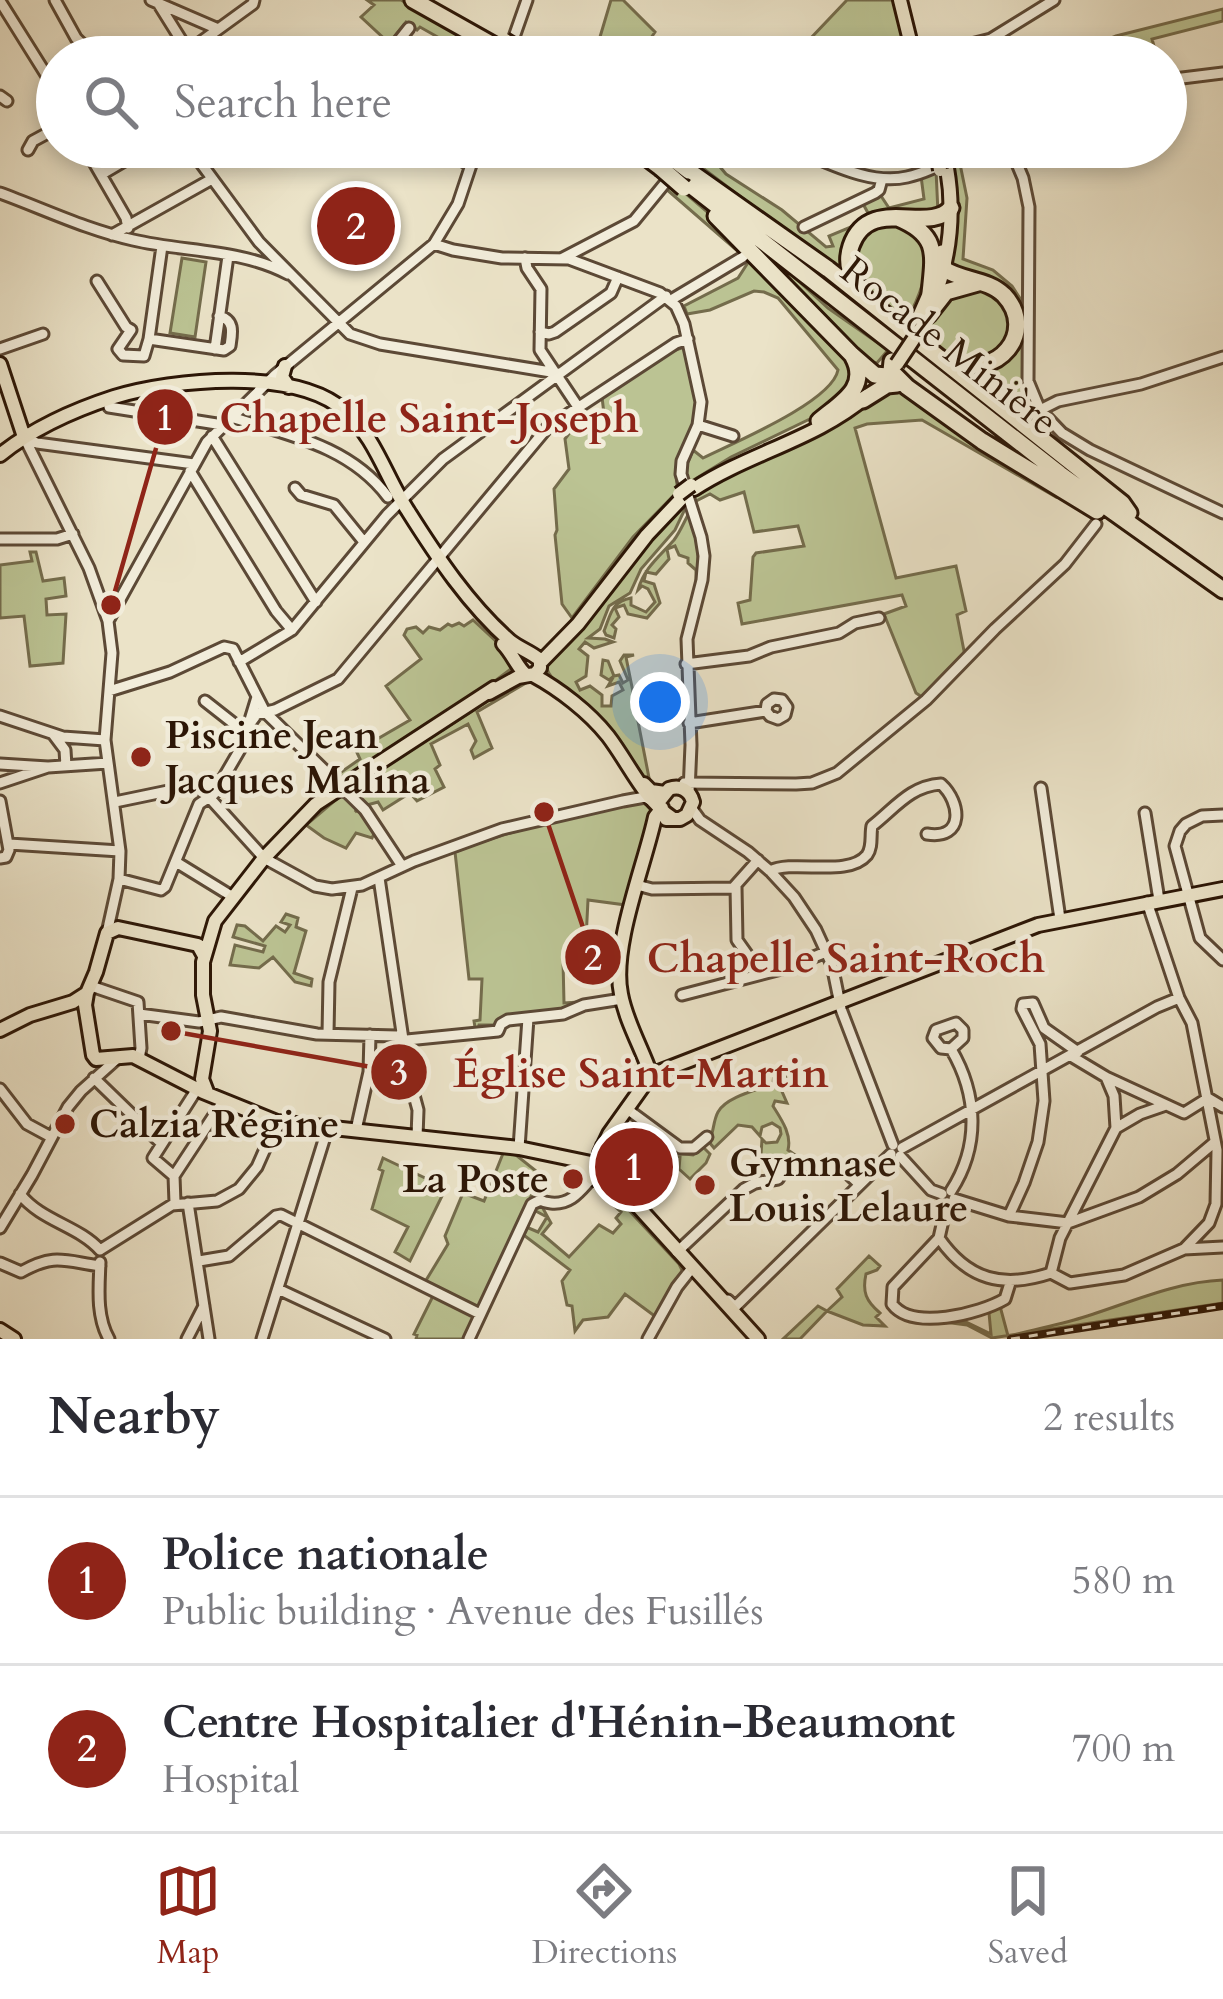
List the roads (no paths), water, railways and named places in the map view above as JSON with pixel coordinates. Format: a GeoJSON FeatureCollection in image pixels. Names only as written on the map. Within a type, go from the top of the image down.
{"type":"FeatureCollection","features":[{"type":"Feature","properties":{"kind":"highway"},"geometry":{"type":"LineString","coordinates":[[413,0],[481,36]]}},
{"type":"Feature","properties":{"kind":"highway"},"geometry":{"type":"LineString","coordinates":[[434,0],[488,36]]}},
{"type":"Feature","properties":{"kind":"highway","name":"Rocade Minière"},"geometry":{"type":"LineString","coordinates":[[673,168],[1060,474],[1221,585]]}},
{"type":"Feature","properties":{"kind":"highway"},"geometry":{"type":"LineString","coordinates":[[686,180],[787,238],[1130,513]]}},
{"type":"Feature","properties":{"kind":"highway"},"geometry":{"type":"LineString","coordinates":[[686,180],[852,355],[860,377],[856,388],[819,421]]}},
{"type":"Feature","properties":{"kind":"highway","name":"Rocade Minière"},"geometry":{"type":"LineString","coordinates":[[686,180],[1221,585]]}},
{"type":"Feature","properties":{"kind":"highway"},"geometry":{"type":"LineString","coordinates":[[876,307],[854,280],[849,265],[855,238],[878,220],[948,212]]}},
{"type":"Feature","properties":{"kind":"highway"},"geometry":{"type":"LineString","coordinates":[[895,217],[916,226],[929,241],[934,261],[930,293]]}},
{"type":"Feature","properties":{"kind":"highway"},"geometry":{"type":"LineString","coordinates":[[926,347],[968,367],[988,365],[1007,351],[1016,326],[1003,294],[955,275],[943,261]]}},
{"type":"Feature","properties":{"kind":"highway"},"geometry":{"type":"LineString","coordinates":[[923,320],[946,292],[983,283]]}},
{"type":"Feature","properties":{"kind":"highway"},"geometry":{"type":"LineString","coordinates":[[852,355],[889,370],[1029,472],[1221,585]]}},
{"type":"Feature","properties":{"kind":"highway"},"geometry":{"type":"LineString","coordinates":[[863,400],[887,385],[907,387]]}},
{"type":"Feature","properties":{"kind":"main road"},"geometry":{"type":"LineString","coordinates":[[902,0],[911,36]]}},
{"type":"Feature","properties":{"kind":"main road"},"geometry":{"type":"LineString","coordinates":[[687,491],[823,427],[863,400],[889,370],[923,320],[943,261],[948,212],[944,168]]}},
{"type":"Feature","properties":{"kind":"main road"},"geometry":{"type":"LineString","coordinates":[[923,320],[943,261]]}},
{"type":"Feature","properties":{"kind":"main road"},"geometry":{"type":"LineString","coordinates":[[0,364],[24,437]]}},
{"type":"Feature","properties":{"kind":"main road"},"geometry":{"type":"LineString","coordinates":[[285,366],[282,377],[352,425],[436,567],[530,665],[595,722],[634,778],[670,799]]}},
{"type":"Feature","properties":{"kind":"main road"},"geometry":{"type":"LineString","coordinates":[[187,943],[199,941],[308,811],[530,665],[574,621],[647,526],[687,491],[715,470],[819,421],[889,370]]}},
{"type":"Feature","properties":{"kind":"main road"},"geometry":{"type":"LineString","coordinates":[[241,383],[249,391],[249,400]]}},
{"type":"Feature","properties":{"kind":"main road"},"geometry":{"type":"LineString","coordinates":[[1,454],[63,417],[161,387],[266,383],[295,388]]}},
{"type":"Feature","properties":{"kind":"main road"},"geometry":{"type":"LineString","coordinates":[[530,665],[607,727],[670,799]]}},
{"type":"Feature","properties":{"kind":"main road"},"geometry":{"type":"LineString","coordinates":[[651,1075],[622,999],[620,966],[655,817],[670,799]]}},
{"type":"Feature","properties":{"kind":"main road"},"geometry":{"type":"LineString","coordinates":[[599,1167],[627,1109],[651,1075],[1016,932],[1060,919],[1223,889]]}},
{"type":"Feature","properties":{"kind":"main road"},"geometry":{"type":"LineString","coordinates":[[196,1088],[203,1086],[209,1040],[202,993],[203,955],[213,924]]}},
{"type":"Feature","properties":{"kind":"main road"},"geometry":{"type":"LineString","coordinates":[[0,1030],[25,1017],[79,1005],[112,926],[200,946],[203,955]]}},
{"type":"Feature","properties":{"kind":"main road"},"geometry":{"type":"LineString","coordinates":[[79,1005],[94,1057],[128,1055],[277,1122],[519,1148],[599,1167],[755,1339]]}},
{"type":"Feature","properties":{"kind":"main road"},"geometry":{"type":"LineString","coordinates":[[0,1330],[14,1339]]}},
{"type":"Feature","properties":{"kind":"street"},"geometry":{"type":"LineString","coordinates":[[1,0],[36,59]]}},
{"type":"Feature","properties":{"kind":"street"},"geometry":{"type":"LineString","coordinates":[[55,0],[75,36]]}},
{"type":"Feature","properties":{"kind":"street"},"geometry":{"type":"LineString","coordinates":[[208,36],[254,0]]}},
{"type":"Feature","properties":{"kind":"street"},"geometry":{"type":"LineString","coordinates":[[517,36],[526,0]]}},
{"type":"Feature","properties":{"kind":"street"},"geometry":{"type":"LineString","coordinates":[[996,36],[1054,0]]}},
{"type":"Feature","properties":{"kind":"street"},"geometry":{"type":"LineString","coordinates":[[154,2],[218,29]]}},
{"type":"Feature","properties":{"kind":"street"},"geometry":{"type":"LineString","coordinates":[[154,2],[174,36]]}},
{"type":"Feature","properties":{"kind":"street"},"geometry":{"type":"LineString","coordinates":[[404,36],[409,28]]}},
{"type":"Feature","properties":{"kind":"street"},"geometry":{"type":"LineString","coordinates":[[1187,77],[1223,73]]}},
{"type":"Feature","properties":{"kind":"street"},"geometry":{"type":"LineString","coordinates":[[28,150],[36,139]]}},
{"type":"Feature","properties":{"kind":"street"},"geometry":{"type":"LineString","coordinates":[[98,168],[128,224],[129,239]]}},
{"type":"Feature","properties":{"kind":"street"},"geometry":{"type":"LineString","coordinates":[[102,174],[112,168]]}},
{"type":"Feature","properties":{"kind":"street"},"geometry":{"type":"LineString","coordinates":[[204,168],[266,250],[350,334],[556,374]]}},
{"type":"Feature","properties":{"kind":"street"},"geometry":{"type":"LineString","coordinates":[[109,621],[212,436],[285,366],[438,240],[470,168]]}},
{"type":"Feature","properties":{"kind":"street"},"geometry":{"type":"LineString","coordinates":[[438,240],[452,250],[526,263],[563,258],[634,221],[677,168]]}},
{"type":"Feature","properties":{"kind":"street"},"geometry":{"type":"LineString","coordinates":[[846,168],[882,179],[914,176],[931,168]]}},
{"type":"Feature","properties":{"kind":"street"},"geometry":{"type":"LineString","coordinates":[[1019,168],[1029,207],[1028,381],[1040,410],[1062,433],[1090,450],[1223,513]]}},
{"type":"Feature","properties":{"kind":"street"},"geometry":{"type":"LineString","coordinates":[[112,235],[212,179]]}},
{"type":"Feature","properties":{"kind":"street"},"geometry":{"type":"LineString","coordinates":[[805,227],[879,190],[882,179]]}},
{"type":"Feature","properties":{"kind":"street"},"geometry":{"type":"LineString","coordinates":[[0,193],[112,235],[257,261],[292,277]]}},
{"type":"Feature","properties":{"kind":"street"},"geometry":{"type":"LineString","coordinates":[[131,330],[118,349],[123,355],[144,356],[162,246]]}},
{"type":"Feature","properties":{"kind":"street"},"geometry":{"type":"LineString","coordinates":[[257,261],[266,250]]}},
{"type":"Feature","properties":{"kind":"street"},"geometry":{"type":"LineString","coordinates":[[266,250],[270,265]]}},
{"type":"Feature","properties":{"kind":"street"},"geometry":{"type":"LineString","coordinates":[[97,281],[131,330],[224,350],[231,343],[231,325],[220,316],[228,256]]}},
{"type":"Feature","properties":{"kind":"street"},"geometry":{"type":"LineString","coordinates":[[239,662],[292,630],[398,496],[443,459],[668,298],[743,257]]}},
{"type":"Feature","properties":{"kind":"street"},"geometry":{"type":"LineString","coordinates":[[563,258],[668,298],[680,313],[700,387],[698,425],[681,474],[704,556],[687,639],[691,762],[670,799]]}},
{"type":"Feature","properties":{"kind":"street"},"geometry":{"type":"LineString","coordinates":[[526,263],[541,289],[540,350],[578,407]]}},
{"type":"Feature","properties":{"kind":"street"},"geometry":{"type":"LineString","coordinates":[[540,332],[555,332],[611,292],[618,277]]}},
{"type":"Feature","properties":{"kind":"street"},"geometry":{"type":"LineString","coordinates":[[0,350],[43,334]]}},
{"type":"Feature","properties":{"kind":"street"},"geometry":{"type":"LineString","coordinates":[[119,879],[163,890],[200,804],[223,780],[254,716],[338,680],[436,567],[542,433],[688,339]]}},
{"type":"Feature","properties":{"kind":"street"},"geometry":{"type":"LineString","coordinates":[[1040,410],[1058,401],[1141,384],[1223,356]]}},
{"type":"Feature","properties":{"kind":"street"},"geometry":{"type":"LineString","coordinates":[[110,406],[227,421],[304,439],[337,452],[398,496]]}},
{"type":"Feature","properties":{"kind":"street"},"geometry":{"type":"LineString","coordinates":[[698,425],[733,436]]}},
{"type":"Feature","properties":{"kind":"street"},"geometry":{"type":"LineString","coordinates":[[212,436],[316,602]]}},
{"type":"Feature","properties":{"kind":"street"},"geometry":{"type":"LineString","coordinates":[[24,437],[192,467]]}},
{"type":"Feature","properties":{"kind":"street"},"geometry":{"type":"LineString","coordinates":[[24,437],[73,534],[109,621],[105,740],[120,851],[112,926]]}},
{"type":"Feature","properties":{"kind":"street"},"geometry":{"type":"LineString","coordinates":[[192,467],[276,611],[292,630]]}},
{"type":"Feature","properties":{"kind":"street"},"geometry":{"type":"LineString","coordinates":[[296,488],[334,505],[364,542]]}},
{"type":"Feature","properties":{"kind":"street"},"geometry":{"type":"LineString","coordinates":[[198,785],[264,858],[315,886],[332,889],[352,888],[502,829],[670,799],[827,779],[926,700],[1065,564],[1096,524]]}},
{"type":"Feature","properties":{"kind":"street"},"geometry":{"type":"LineString","coordinates":[[0,539],[57,539],[73,534]]}},
{"type":"Feature","properties":{"kind":"street"},"geometry":{"type":"LineString","coordinates":[[102,599],[121,600]]}},
{"type":"Feature","properties":{"kind":"street"},"geometry":{"type":"LineString","coordinates":[[111,637],[121,600]]}},
{"type":"Feature","properties":{"kind":"street"},"geometry":{"type":"LineString","coordinates":[[686,664],[749,656],[879,618]]}},
{"type":"Feature","properties":{"kind":"street"},"geometry":{"type":"LineString","coordinates":[[110,691],[170,672],[224,647],[233,649],[265,712],[376,823],[402,866]]}},
{"type":"Feature","properties":{"kind":"street"},"geometry":{"type":"LineString","coordinates":[[248,730],[257,698]]}},
{"type":"Feature","properties":{"kind":"street"},"geometry":{"type":"LineString","coordinates":[[205,700],[248,730]]}},
{"type":"Feature","properties":{"kind":"street"},"geometry":{"type":"LineString","coordinates":[[689,723],[766,711]]}},
{"type":"Feature","properties":{"kind":"street"},"geometry":{"type":"LineString","coordinates":[[0,716],[76,740]]}},
{"type":"Feature","properties":{"kind":"street"},"geometry":{"type":"LineString","coordinates":[[52,733],[65,750]]}},
{"type":"Feature","properties":{"kind":"street"},"geometry":{"type":"LineString","coordinates":[[66,766],[69,742],[105,740]]}},
{"type":"Feature","properties":{"kind":"street"},"geometry":{"type":"LineString","coordinates":[[0,764],[34,768],[108,763]]}},
{"type":"Feature","properties":{"kind":"street"},"geometry":{"type":"LineString","coordinates":[[0,783],[34,768]]}},
{"type":"Feature","properties":{"kind":"street"},"geometry":{"type":"LineString","coordinates":[[115,802],[223,780]]}},
{"type":"Feature","properties":{"kind":"street"},"geometry":{"type":"LineString","coordinates":[[770,871],[782,866],[824,868],[859,860],[869,850],[872,826],[900,799],[941,784],[950,793],[956,823],[945,834],[927,834]]}},
{"type":"Feature","properties":{"kind":"street"},"geometry":{"type":"LineString","coordinates":[[1041,788],[1060,919]]}},
{"type":"Feature","properties":{"kind":"street"},"geometry":{"type":"LineString","coordinates":[[670,799],[758,860],[805,912],[826,952],[896,1151],[931,1190],[1009,1216],[1068,1223],[1139,1197],[1218,1145]]}},
{"type":"Feature","properties":{"kind":"street"},"geometry":{"type":"LineString","coordinates":[[0,801],[9,844],[9,854],[0,858]]}},
{"type":"Feature","properties":{"kind":"street"},"geometry":{"type":"LineString","coordinates":[[1145,813],[1153,902],[1179,998],[1192,1023],[1218,1145],[1216,1204],[1209,1222],[1184,1249]]}},
{"type":"Feature","properties":{"kind":"street"},"geometry":{"type":"LineString","coordinates":[[1223,815],[1195,819],[1177,838],[1177,858],[1200,938],[1223,960]]}},
{"type":"Feature","properties":{"kind":"street"},"geometry":{"type":"LineString","coordinates":[[9,844],[120,851]]}},
{"type":"Feature","properties":{"kind":"street"},"geometry":{"type":"LineString","coordinates":[[637,885],[652,889],[736,887],[758,860]]}},
{"type":"Feature","properties":{"kind":"street"},"geometry":{"type":"LineString","coordinates":[[176,862],[233,897]]}},
{"type":"Feature","properties":{"kind":"street"},"geometry":{"type":"LineString","coordinates":[[379,878],[419,1114],[417,1137]]}},
{"type":"Feature","properties":{"kind":"street"},"geometry":{"type":"LineString","coordinates":[[736,887],[737,940],[761,974]]}},
{"type":"Feature","properties":{"kind":"street"},"geometry":{"type":"LineString","coordinates":[[328,1034],[328,988],[352,888]]}},
{"type":"Feature","properties":{"kind":"street"},"geometry":{"type":"LineString","coordinates":[[1206,946],[1223,942]]}},
{"type":"Feature","properties":{"kind":"street"},"geometry":{"type":"LineString","coordinates":[[682,995],[826,952]]}},
{"type":"Feature","properties":{"kind":"street"},"geometry":{"type":"LineString","coordinates":[[89,990],[136,1001],[139,1059]]}},
{"type":"Feature","properties":{"kind":"street"},"geometry":{"type":"LineString","coordinates":[[719,1297],[735,1307],[896,1151],[1179,998]]}},
{"type":"Feature","properties":{"kind":"street"},"geometry":{"type":"LineString","coordinates":[[139,1014],[199,1022],[221,1017],[328,1034],[404,1039],[498,1031],[504,1022],[527,1024],[584,1005],[622,999]]}},
{"type":"Feature","properties":{"kind":"street"},"geometry":{"type":"LineString","coordinates":[[1009,1216],[1038,1142],[1044,1101],[1043,1058],[1022,1009],[1026,1002],[1034,1004],[1052,1036],[1106,1077],[1184,1113],[1208,1098]]}},
{"type":"Feature","properties":{"kind":"street"},"geometry":{"type":"LineString","coordinates":[[519,1148],[527,1024]]}},
{"type":"Feature","properties":{"kind":"street"},"geometry":{"type":"LineString","coordinates":[[356,1130],[369,1072],[370,1035]]}},
{"type":"Feature","properties":{"kind":"street"},"geometry":{"type":"LineString","coordinates":[[952,1049],[972,1109],[971,1151],[948,1197],[939,1238],[893,1287],[892,1304],[903,1315],[926,1318],[989,1307],[1007,1296],[1010,1282]]}},
{"type":"Feature","properties":{"kind":"street"},"geometry":{"type":"LineString","coordinates":[[0,1228],[68,1107],[119,1057]]}},
{"type":"Feature","properties":{"kind":"street"},"geometry":{"type":"LineString","coordinates":[[1106,1077],[1114,1096],[1117,1128]]}},
{"type":"Feature","properties":{"kind":"street"},"geometry":{"type":"LineString","coordinates":[[94,1078],[162,1144]]}},
{"type":"Feature","properties":{"kind":"street"},"geometry":{"type":"LineString","coordinates":[[174,1176],[154,1160],[196,1088]]}},
{"type":"Feature","properties":{"kind":"street"},"geometry":{"type":"LineString","coordinates":[[0,1090],[30,1126],[51,1137]]}},
{"type":"Feature","properties":{"kind":"street"},"geometry":{"type":"LineString","coordinates":[[1208,1098],[1223,1107]]}},
{"type":"Feature","properties":{"kind":"street"},"geometry":{"type":"LineString","coordinates":[[175,1203],[174,1176],[224,1100]]}},
{"type":"Feature","properties":{"kind":"street"},"geometry":{"type":"LineString","coordinates":[[1051,1274],[1060,1238],[1117,1128],[1166,1105]]}},
{"type":"Feature","properties":{"kind":"street"},"geometry":{"type":"LineString","coordinates":[[627,1109],[680,1148],[694,1148],[707,1137]]}},
{"type":"Feature","properties":{"kind":"street"},"geometry":{"type":"LineString","coordinates":[[100,1250],[175,1203],[218,1201],[239,1189],[262,1158],[277,1122]]}},
{"type":"Feature","properties":{"kind":"street"},"geometry":{"type":"LineString","coordinates":[[262,1339],[328,1127]]}},
{"type":"Feature","properties":{"kind":"street"},"geometry":{"type":"LineString","coordinates":[[677,1252],[744,1189],[774,1181],[788,1164],[841,1167],[858,1184]]}},
{"type":"Feature","properties":{"kind":"street"},"geometry":{"type":"LineString","coordinates":[[469,1339],[530,1206],[538,1200],[572,1199],[599,1167]]}},
{"type":"Feature","properties":{"kind":"street"},"geometry":{"type":"LineString","coordinates":[[20,1194],[37,1211],[100,1250],[100,1306],[109,1339]]}},
{"type":"Feature","properties":{"kind":"street"},"geometry":{"type":"LineString","coordinates":[[188,1203],[209,1339]]}},
{"type":"Feature","properties":{"kind":"street"},"geometry":{"type":"LineString","coordinates":[[1216,1204],[1223,1220]]}},
{"type":"Feature","properties":{"kind":"street"},"geometry":{"type":"LineString","coordinates":[[199,1261],[229,1256],[276,1216],[284,1216],[480,1314]]}},
{"type":"Feature","properties":{"kind":"street"},"geometry":{"type":"LineString","coordinates":[[939,1238],[967,1268],[1010,1282],[1051,1274],[1070,1283],[1124,1275],[1184,1249],[1223,1247]]}},
{"type":"Feature","properties":{"kind":"street"},"geometry":{"type":"LineString","coordinates":[[0,1264],[21,1272],[52,1259],[100,1266]]}},
{"type":"Feature","properties":{"kind":"street"},"geometry":{"type":"LineString","coordinates":[[648,1339],[692,1268]]}},
{"type":"Feature","properties":{"kind":"street"},"geometry":{"type":"LineString","coordinates":[[278,1289],[385,1339]]}},
{"type":"Feature","properties":{"kind":"street"},"geometry":{"type":"LineString","coordinates":[[188,1339],[204,1306]]}},
{"type":"Feature","properties":{"kind":"railway"},"geometry":{"type":"LineString","coordinates":[[1011,1339],[1223,1306]]}},
{"type":"Feature","properties":{"kind":"place","name":"Centre Hospitalier d'Hénin-Beaumont"},"geometry":{"type":"Point","coordinates":[356,226]}},
{"type":"Feature","properties":{"kind":"place","name":"Chapelle Saint-Joseph"},"geometry":{"type":"Point","coordinates":[111,605]}},
{"type":"Feature","properties":{"kind":"place","name":"Piscine Jean Jacques Malina"},"geometry":{"type":"Point","coordinates":[141,757]}},
{"type":"Feature","properties":{"kind":"place","name":"Chapelle Saint-Roch"},"geometry":{"type":"Point","coordinates":[544,812]}},
{"type":"Feature","properties":{"kind":"place","name":"Église Saint-Martin"},"geometry":{"type":"Point","coordinates":[171,1031]}},
{"type":"Feature","properties":{"kind":"place","name":"Calzia Régine"},"geometry":{"type":"Point","coordinates":[65,1124]}},
{"type":"Feature","properties":{"kind":"place","name":"Police nationale"},"geometry":{"type":"Point","coordinates":[634,1167]}},
{"type":"Feature","properties":{"kind":"place","name":"La Poste"},"geometry":{"type":"Point","coordinates":[573,1179]}},
{"type":"Feature","properties":{"kind":"place","name":"Gymnase Louis Lelaure"},"geometry":{"type":"Point","coordinates":[705,1185]}}]}
